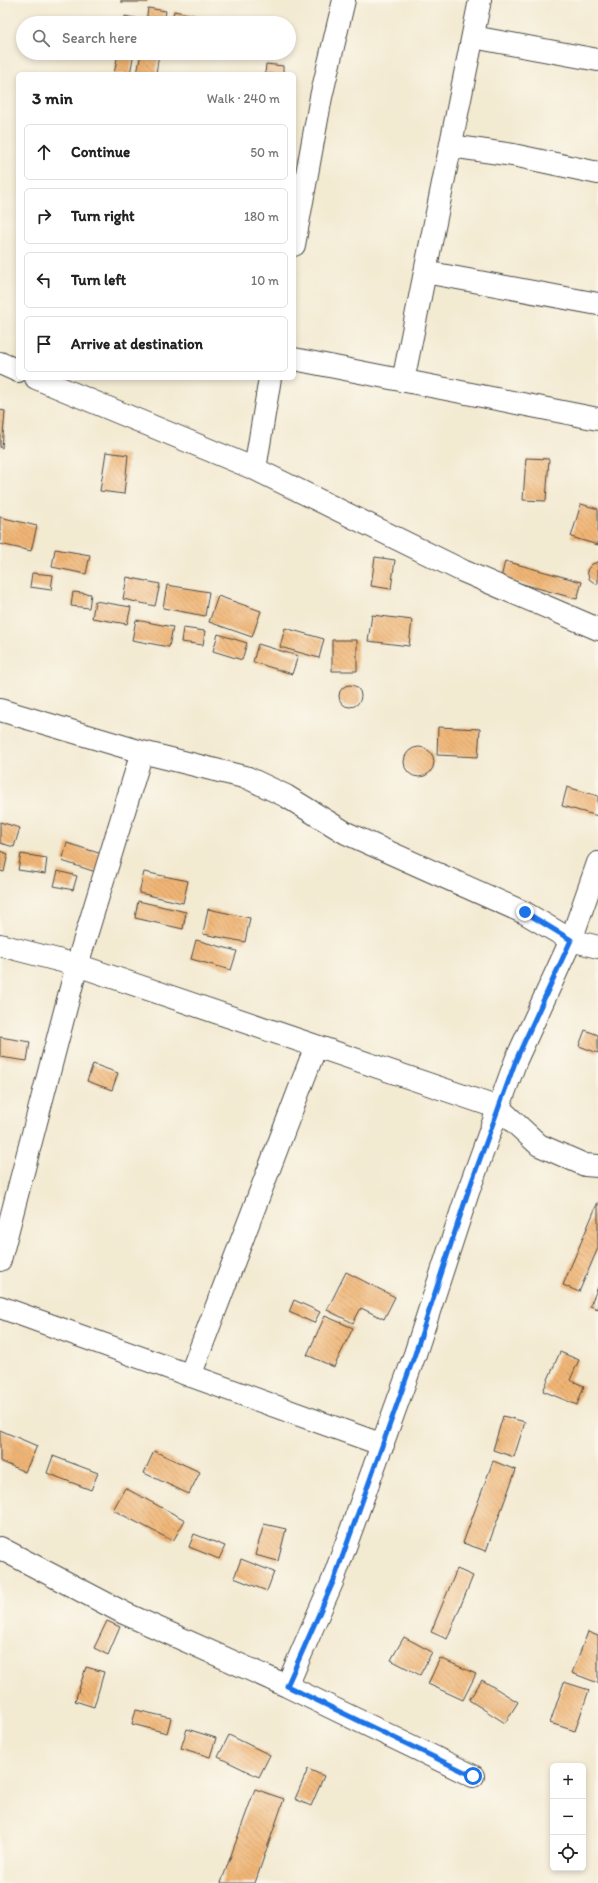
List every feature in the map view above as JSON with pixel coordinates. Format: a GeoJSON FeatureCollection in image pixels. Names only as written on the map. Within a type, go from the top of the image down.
{"type":"FeatureCollection","features":[{"type":"Feature","properties":{"kind":"street"},"geometry":{"type":"LineString","coordinates":[[296,234],[321,97],[344,0]]}},
{"type":"Feature","properties":{"kind":"street"},"geometry":{"type":"LineString","coordinates":[[403,380],[480,0]]}},
{"type":"Feature","properties":{"kind":"street"},"geometry":{"type":"LineString","coordinates":[[473,37],[598,60]]}},
{"type":"Feature","properties":{"kind":"street"},"geometry":{"type":"LineString","coordinates":[[451,146],[513,154],[598,173]]}},
{"type":"Feature","properties":{"kind":"street"},"geometry":{"type":"LineString","coordinates":[[425,272],[598,304]]}},
{"type":"Feature","properties":{"kind":"street"},"geometry":{"type":"LineString","coordinates":[[296,359],[598,419]]}},
{"type":"Feature","properties":{"kind":"street"},"geometry":{"type":"LineString","coordinates":[[0,363],[16,370]]}},
{"type":"Feature","properties":{"kind":"street"},"geometry":{"type":"LineString","coordinates":[[41,380],[255,469],[464,571],[598,629]]}},
{"type":"Feature","properties":{"kind":"street"},"geometry":{"type":"LineString","coordinates":[[255,469],[270,380]]}},
{"type":"Feature","properties":{"kind":"street"},"geometry":{"type":"LineString","coordinates":[[0,710],[142,752],[248,778],[286,796],[346,834],[525,912],[571,940],[598,947]]}},
{"type":"Feature","properties":{"kind":"street"},"geometry":{"type":"LineString","coordinates":[[0,1260],[77,965],[142,752]]}},
{"type":"Feature","properties":{"kind":"street"},"geometry":{"type":"LineString","coordinates":[[287,1686],[334,1580],[415,1354],[468,1192],[516,1060],[571,940],[598,863]]}},
{"type":"Feature","properties":{"kind":"street"},"geometry":{"type":"LineString","coordinates":[[0,945],[77,965],[499,1108],[539,1145],[585,1164],[598,1166]]}},
{"type":"Feature","properties":{"kind":"street"},"geometry":{"type":"LineString","coordinates":[[190,1376],[316,1046]]}},
{"type":"Feature","properties":{"kind":"street"},"geometry":{"type":"LineString","coordinates":[[0,1307],[383,1444]]}},
{"type":"Feature","properties":{"kind":"street"},"geometry":{"type":"LineString","coordinates":[[0,1548],[124,1613],[287,1686],[473,1776]]}},
{"type":"Feature","properties":{"kind":"building"},"geometry":{"type":"Polygon","coordinates":[[[121,0],[148,0],[148,2],[121,2],[121,0]]]}},
{"type":"Feature","properties":{"kind":"building"},"geometry":{"type":"Polygon","coordinates":[[[148,8],[166,11],[165,16],[147,16],[148,8]]]}},
{"type":"Feature","properties":{"kind":"building"},"geometry":{"type":"Polygon","coordinates":[[[174,11],[197,16],[173,16],[174,11]]]}},
{"type":"Feature","properties":{"kind":"building"},"geometry":{"type":"Polygon","coordinates":[[[117,60],[133,60],[130,72],[114,72],[117,60]]]}},
{"type":"Feature","properties":{"kind":"building"},"geometry":{"type":"Polygon","coordinates":[[[140,60],[158,60],[156,72],[137,72],[140,60]]]}},
{"type":"Feature","properties":{"kind":"building"},"geometry":{"type":"Polygon","coordinates":[[[266,64],[283,66],[283,72],[265,72],[266,64]]]}},
{"type":"Feature","properties":{"kind":"building"},"geometry":{"type":"Polygon","coordinates":[[[0,410],[5,411],[2,448],[0,447],[0,410]]]}},
{"type":"Feature","properties":{"kind":"building"},"geometry":{"type":"Polygon","coordinates":[[[106,452],[128,455],[124,494],[100,491],[106,452]]]}},
{"type":"Feature","properties":{"kind":"building"},"geometry":{"type":"Polygon","coordinates":[[[526,458],[549,459],[546,501],[523,500],[526,458]]]}},
{"type":"Feature","properties":{"kind":"building"},"geometry":{"type":"Polygon","coordinates":[[[581,504],[598,509],[598,545],[571,537],[581,504]]]}},
{"type":"Feature","properties":{"kind":"building"},"geometry":{"type":"Polygon","coordinates":[[[0,517],[37,526],[31,551],[0,544],[0,517]]]}},
{"type":"Feature","properties":{"kind":"building"},"geometry":{"type":"Polygon","coordinates":[[[55,549],[90,555],[86,574],[52,567],[55,549]]]}},
{"type":"Feature","properties":{"kind":"building"},"geometry":{"type":"Polygon","coordinates":[[[375,557],[395,560],[391,589],[371,586],[375,557]]]}},
{"type":"Feature","properties":{"kind":"building"},"geometry":{"type":"Polygon","coordinates":[[[505,561],[582,582],[577,599],[501,578],[505,561]]]}},
{"type":"Feature","properties":{"kind":"building"},"geometry":{"type":"Polygon","coordinates":[[[598,562],[598,584],[596,584],[589,579],[587,570],[592,564],[598,562]]]}},
{"type":"Feature","properties":{"kind":"building"},"geometry":{"type":"Polygon","coordinates":[[[32,573],[53,575],[51,590],[30,587],[32,573]]]}},
{"type":"Feature","properties":{"kind":"building"},"geometry":{"type":"Polygon","coordinates":[[[127,577],[160,584],[155,606],[123,599],[127,577]]]}},
{"type":"Feature","properties":{"kind":"building"},"geometry":{"type":"Polygon","coordinates":[[[167,585],[209,592],[205,616],[163,608],[167,585]]]}},
{"type":"Feature","properties":{"kind":"building"},"geometry":{"type":"Polygon","coordinates":[[[73,592],[91,594],[89,608],[71,606],[73,592]]]}},
{"type":"Feature","properties":{"kind":"building"},"geometry":{"type":"Polygon","coordinates":[[[218,596],[261,611],[252,637],[209,622],[218,596]]]}},
{"type":"Feature","properties":{"kind":"building"},"geometry":{"type":"Polygon","coordinates":[[[95,601],[131,607],[127,624],[92,618],[95,601]]]}},
{"type":"Feature","properties":{"kind":"building"},"geometry":{"type":"Polygon","coordinates":[[[372,615],[412,620],[409,646],[368,641],[372,615]]]}},
{"type":"Feature","properties":{"kind":"building"},"geometry":{"type":"Polygon","coordinates":[[[136,620],[173,627],[169,647],[132,640],[136,620]]]}},
{"type":"Feature","properties":{"kind":"building"},"geometry":{"type":"Polygon","coordinates":[[[183,628],[205,631],[203,645],[181,642],[183,628]]]}},
{"type":"Feature","properties":{"kind":"building"},"geometry":{"type":"Polygon","coordinates":[[[285,628],[324,639],[319,658],[280,647],[285,628]]]}},
{"type":"Feature","properties":{"kind":"building"},"geometry":{"type":"Polygon","coordinates":[[[218,634],[247,643],[242,660],[213,651],[218,634]]]}},
{"type":"Feature","properties":{"kind":"building"},"geometry":{"type":"Polygon","coordinates":[[[332,640],[357,640],[357,671],[332,671],[332,640]]]}},
{"type":"Feature","properties":{"kind":"building"},"geometry":{"type":"Polygon","coordinates":[[[258,644],[298,656],[292,674],[253,662],[258,644]]]}},
{"type":"Feature","properties":{"kind":"building"},"geometry":{"type":"Polygon","coordinates":[[[350,685],[358,688],[361,696],[358,704],[350,707],[342,704],[339,696],[342,688],[350,685]]]}},
{"type":"Feature","properties":{"kind":"building"},"geometry":{"type":"Polygon","coordinates":[[[438,727],[480,729],[478,757],[437,755],[438,727]]]}},
{"type":"Feature","properties":{"kind":"building"},"geometry":{"type":"Polygon","coordinates":[[[419,747],[430,751],[434,762],[430,773],[419,777],[408,773],[404,762],[408,751],[419,747]]]}},
{"type":"Feature","properties":{"kind":"building"},"geometry":{"type":"Polygon","coordinates":[[[567,787],[598,796],[598,816],[562,806],[567,787]]]}},
{"type":"Feature","properties":{"kind":"building"},"geometry":{"type":"Polygon","coordinates":[[[0,822],[20,828],[14,847],[0,843],[0,822]]]}},
{"type":"Feature","properties":{"kind":"building"},"geometry":{"type":"Polygon","coordinates":[[[67,843],[108,856],[102,874],[62,861],[67,843]]]}},
{"type":"Feature","properties":{"kind":"building"},"geometry":{"type":"Polygon","coordinates":[[[0,851],[8,854],[4,872],[0,871],[0,851]]]}},
{"type":"Feature","properties":{"kind":"building"},"geometry":{"type":"Polygon","coordinates":[[[21,854],[47,858],[45,874],[18,870],[21,854]]]}},
{"type":"Feature","properties":{"kind":"building"},"geometry":{"type":"Polygon","coordinates":[[[58,871],[77,876],[73,890],[54,886],[58,871]]]}},
{"type":"Feature","properties":{"kind":"building"},"geometry":{"type":"Polygon","coordinates":[[[144,872],[188,881],[183,903],[139,893],[144,872]]]}},
{"type":"Feature","properties":{"kind":"building"},"geometry":{"type":"Polygon","coordinates":[[[138,901],[186,912],[183,929],[135,918],[138,901]]]}},
{"type":"Feature","properties":{"kind":"building"},"geometry":{"type":"Polygon","coordinates":[[[208,909],[250,918],[245,942],[203,934],[208,909]]]}},
{"type":"Feature","properties":{"kind":"building"},"geometry":{"type":"Polygon","coordinates":[[[196,940],[237,951],[231,970],[191,959],[196,940]]]}},
{"type":"Feature","properties":{"kind":"building"},"geometry":{"type":"Polygon","coordinates":[[[585,1030],[598,1035],[598,1053],[579,1046],[585,1030]]]}},
{"type":"Feature","properties":{"kind":"building"},"geometry":{"type":"Polygon","coordinates":[[[0,1037],[30,1042],[27,1061],[0,1057],[0,1037]]]}},
{"type":"Feature","properties":{"kind":"building"},"geometry":{"type":"Polygon","coordinates":[[[93,1064],[118,1073],[112,1090],[87,1081],[93,1064]]]}},
{"type":"Feature","properties":{"kind":"building"},"geometry":{"type":"Polygon","coordinates":[[[598,1202],[598,1248],[579,1292],[563,1285],[598,1202]]]}},
{"type":"Feature","properties":{"kind":"building"},"geometry":{"type":"Polygon","coordinates":[[[346,1272],[395,1297],[384,1319],[361,1308],[353,1323],[327,1310],[346,1272]]]}},
{"type":"Feature","properties":{"kind":"building"},"geometry":{"type":"Polygon","coordinates":[[[598,1287],[598,1309],[590,1306],[598,1287]]]}},
{"type":"Feature","properties":{"kind":"building"},"geometry":{"type":"Polygon","coordinates":[[[294,1300],[320,1312],[314,1323],[289,1312],[294,1300]]]}},
{"type":"Feature","properties":{"kind":"building"},"geometry":{"type":"Polygon","coordinates":[[[325,1316],[353,1328],[334,1367],[307,1355],[325,1316]]]}},
{"type":"Feature","properties":{"kind":"building"},"geometry":{"type":"Polygon","coordinates":[[[560,1352],[579,1360],[570,1380],[584,1386],[577,1405],[543,1391],[560,1352]]]}},
{"type":"Feature","properties":{"kind":"building"},"geometry":{"type":"Polygon","coordinates":[[[503,1416],[525,1422],[514,1457],[493,1450],[503,1416]]]}},
{"type":"Feature","properties":{"kind":"building"},"geometry":{"type":"Polygon","coordinates":[[[0,1430],[37,1446],[25,1472],[0,1461],[0,1430]]]}},
{"type":"Feature","properties":{"kind":"building"},"geometry":{"type":"Polygon","coordinates":[[[154,1451],[200,1472],[189,1494],[144,1473],[154,1451]]]}},
{"type":"Feature","properties":{"kind":"building"},"geometry":{"type":"Polygon","coordinates":[[[53,1456],[98,1473],[91,1490],[47,1473],[53,1456]]]}},
{"type":"Feature","properties":{"kind":"building"},"geometry":{"type":"Polygon","coordinates":[[[493,1461],[516,1470],[486,1551],[463,1543],[493,1461]]]}},
{"type":"Feature","properties":{"kind":"building"},"geometry":{"type":"Polygon","coordinates":[[[125,1488],[185,1520],[173,1541],[113,1510],[125,1488]]]}},
{"type":"Feature","properties":{"kind":"building"},"geometry":{"type":"Polygon","coordinates":[[[264,1524],[286,1529],[278,1561],[255,1555],[264,1524]]]}},
{"type":"Feature","properties":{"kind":"building"},"geometry":{"type":"Polygon","coordinates":[[[194,1534],[225,1546],[219,1559],[189,1547],[194,1534]]]}},
{"type":"Feature","properties":{"kind":"building"},"geometry":{"type":"Polygon","coordinates":[[[241,1559],[274,1572],[267,1591],[234,1578],[241,1559]]]}},
{"type":"Feature","properties":{"kind":"building"},"geometry":{"type":"Polygon","coordinates":[[[457,1569],[473,1576],[447,1639],[431,1632],[457,1569]]]}},
{"type":"Feature","properties":{"kind":"building"},"geometry":{"type":"Polygon","coordinates":[[[107,1621],[120,1627],[108,1655],[94,1648],[107,1621]]]}},
{"type":"Feature","properties":{"kind":"building"},"geometry":{"type":"Polygon","coordinates":[[[588,1632],[598,1636],[598,1683],[572,1673],[588,1632]]]}},
{"type":"Feature","properties":{"kind":"building"},"geometry":{"type":"Polygon","coordinates":[[[404,1637],[432,1652],[420,1675],[391,1660],[404,1637]]]}},
{"type":"Feature","properties":{"kind":"building"},"geometry":{"type":"Polygon","coordinates":[[[440,1658],[476,1674],[463,1700],[428,1684],[440,1658]]]}},
{"type":"Feature","properties":{"kind":"building"},"geometry":{"type":"Polygon","coordinates":[[[86,1667],[104,1672],[94,1707],[75,1701],[86,1667]]]}},
{"type":"Feature","properties":{"kind":"building"},"geometry":{"type":"Polygon","coordinates":[[[482,1680],[518,1702],[505,1723],[469,1700],[482,1680]]]}},
{"type":"Feature","properties":{"kind":"building"},"geometry":{"type":"Polygon","coordinates":[[[564,1682],[589,1690],[575,1731],[550,1723],[564,1682]]]}},
{"type":"Feature","properties":{"kind":"building"},"geometry":{"type":"Polygon","coordinates":[[[136,1710],[171,1718],[167,1733],[132,1724],[136,1710]]]}},
{"type":"Feature","properties":{"kind":"building"},"geometry":{"type":"Polygon","coordinates":[[[187,1729],[216,1738],[210,1757],[181,1748],[187,1729]]]}},
{"type":"Feature","properties":{"kind":"building"},"geometry":{"type":"Polygon","coordinates":[[[229,1735],[270,1755],[259,1777],[218,1757],[229,1735]]]}},
{"type":"Feature","properties":{"kind":"building"},"geometry":{"type":"Polygon","coordinates":[[[308,1769],[324,1776],[311,1806],[295,1799],[308,1769]]]}},
{"type":"Feature","properties":{"kind":"building"},"geometry":{"type":"Polygon","coordinates":[[[255,1789],[284,1799],[255,1883],[221,1883],[255,1789]]]}},
{"type":"Feature","properties":{"kind":"route"},"geometry":{"type":"LineString","coordinates":[[473,1776],[287,1686],[334,1580],[415,1354],[468,1192],[516,1060],[571,940],[525,912]]}}]}
